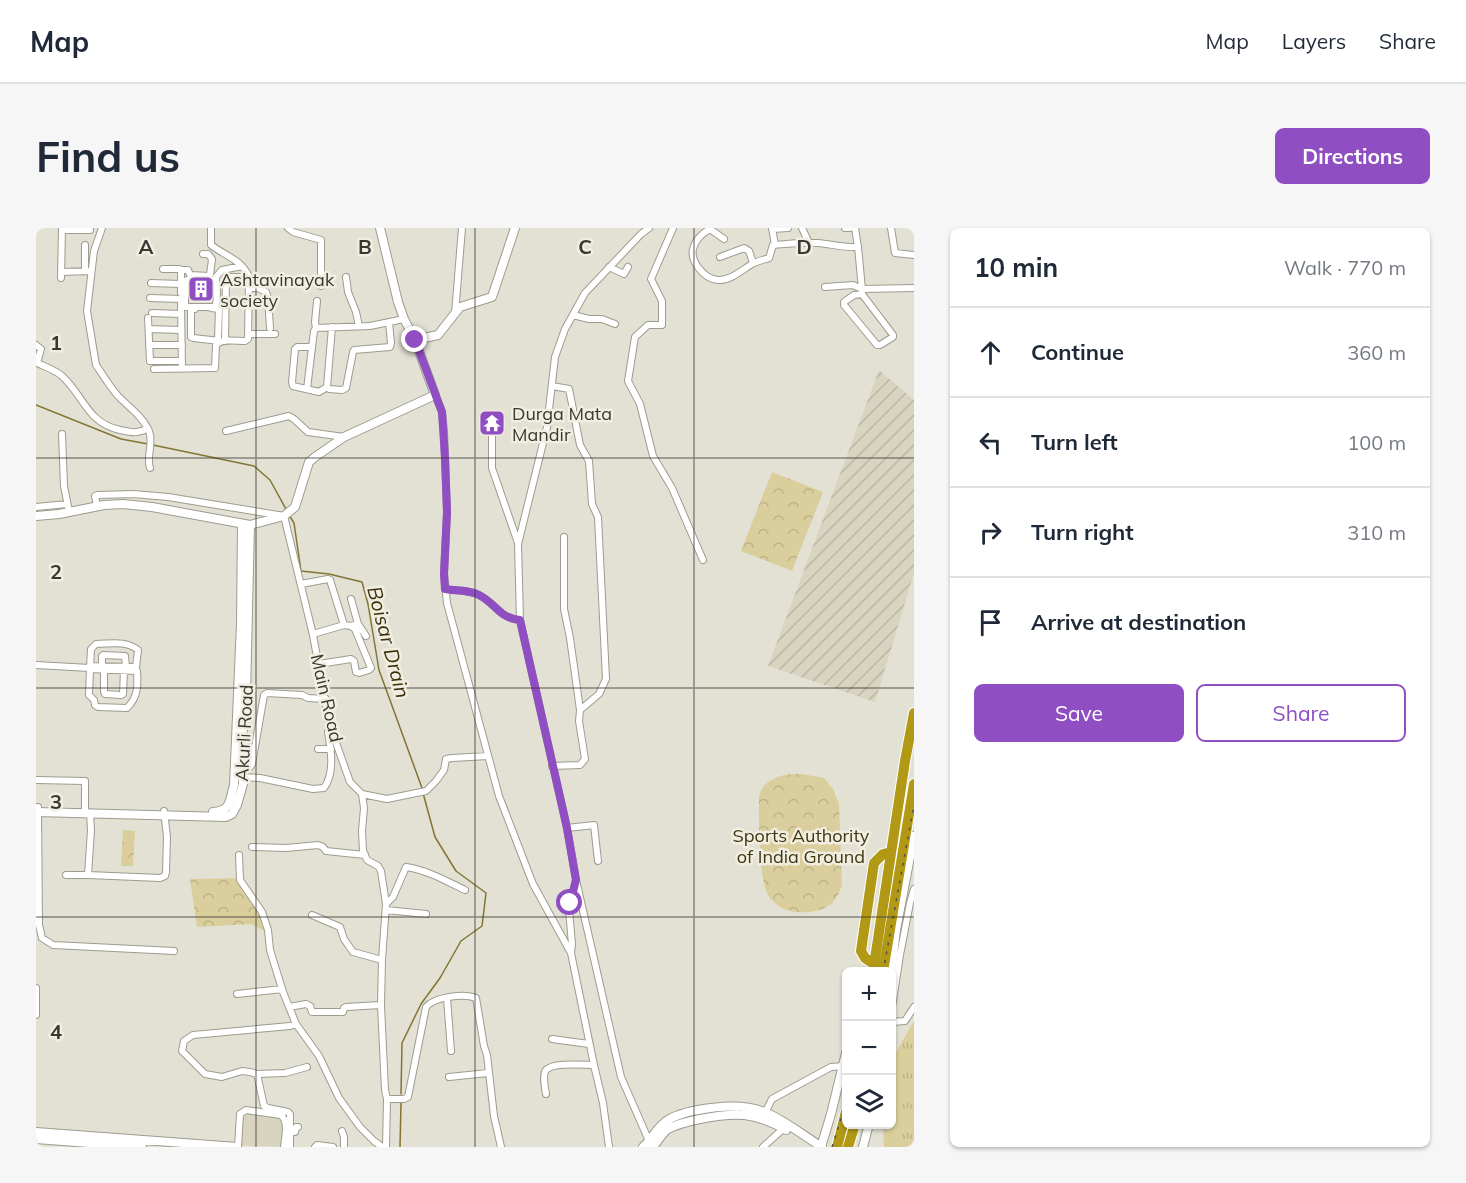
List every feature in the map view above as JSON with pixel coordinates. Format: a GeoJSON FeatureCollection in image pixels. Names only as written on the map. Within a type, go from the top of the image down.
{"type":"FeatureCollection","features":[{"type":"Feature","properties":{"kind":"highway"},"geometry":{"type":"LineString","coordinates":[[873,967],[914,713]]}},
{"type":"Feature","properties":{"kind":"highway"},"geometry":{"type":"LineString","coordinates":[[884,967],[914,784]]}},
{"type":"Feature","properties":{"kind":"highway"},"geometry":{"type":"LineString","coordinates":[[872,967],[861,951],[874,863],[883,854],[891,852]]}},
{"type":"Feature","properties":{"kind":"highway"},"geometry":{"type":"LineString","coordinates":[[867,914],[881,916]]}},
{"type":"Feature","properties":{"kind":"highway"},"geometry":{"type":"LineString","coordinates":[[837,1147],[842,1128]]}},
{"type":"Feature","properties":{"kind":"highway"},"geometry":{"type":"LineString","coordinates":[[848,1147],[854,1129]]}},
{"type":"Feature","properties":{"kind":"street"},"geometry":{"type":"LineString","coordinates":[[88,271],[102,228]]}},
{"type":"Feature","properties":{"kind":"street"},"geometry":{"type":"LineString","coordinates":[[211,228],[212,247],[237,260],[249,277],[248,339],[245,340],[221,340],[193,339],[190,311],[192,309],[219,309],[221,340]]}},
{"type":"Feature","properties":{"kind":"street"},"geometry":{"type":"LineString","coordinates":[[288,228],[321,240],[321,286]]}},
{"type":"Feature","properties":{"kind":"street"},"geometry":{"type":"LineString","coordinates":[[380,228],[398,302],[442,412],[447,512],[444,574],[447,603],[499,796],[533,884],[571,953]]}},
{"type":"Feature","properties":{"kind":"street"},"geometry":{"type":"LineString","coordinates":[[455,314],[462,228]]}},
{"type":"Feature","properties":{"kind":"street"},"geometry":{"type":"LineString","coordinates":[[415,340],[438,335],[460,307],[492,297],[515,228]]}},
{"type":"Feature","properties":{"kind":"street"},"geometry":{"type":"LineString","coordinates":[[648,1145],[621,1077],[576,880],[567,828],[520,620],[518,544],[547,427],[555,357],[565,329],[585,293],[649,228]]}},
{"type":"Feature","properties":{"kind":"street"},"geometry":{"type":"LineString","coordinates":[[673,228],[651,279],[662,301],[662,325],[648,324],[636,337],[628,381],[640,404],[653,456],[672,488],[703,560]]}},
{"type":"Feature","properties":{"kind":"street"},"geometry":{"type":"LineString","coordinates":[[775,245],[772,229],[788,228]]}},
{"type":"Feature","properties":{"kind":"street"},"geometry":{"type":"LineString","coordinates":[[802,228],[809,243]]}},
{"type":"Feature","properties":{"kind":"street"},"geometry":{"type":"LineString","coordinates":[[845,228],[853,228],[858,247],[862,292]]}},
{"type":"Feature","properties":{"kind":"street"},"geometry":{"type":"LineString","coordinates":[[891,228],[896,253],[914,255]]}},
{"type":"Feature","properties":{"kind":"street"},"geometry":{"type":"LineString","coordinates":[[88,271],[61,275],[62,229],[90,230]]}},
{"type":"Feature","properties":{"kind":"street"},"geometry":{"type":"LineString","coordinates":[[723,239],[710,229],[707,230],[693,249],[700,271],[719,280],[729,278],[753,263],[769,258],[773,245],[798,242],[858,247]]}},
{"type":"Feature","properties":{"kind":"street"},"geometry":{"type":"LineString","coordinates":[[86,245],[87,311],[96,365],[118,396],[143,421],[148,431],[150,468]]}},
{"type":"Feature","properties":{"kind":"street"},"geometry":{"type":"LineString","coordinates":[[720,257],[744,248],[749,250],[753,263]]}},
{"type":"Feature","properties":{"kind":"street"},"geometry":{"type":"LineString","coordinates":[[203,254],[208,254],[212,259],[210,275]]}},
{"type":"Feature","properties":{"kind":"street"},"geometry":{"type":"LineString","coordinates":[[85,257],[93,257]]}},
{"type":"Feature","properties":{"kind":"street"},"geometry":{"type":"LineString","coordinates":[[217,277],[185,281],[185,307],[215,307],[217,277],[222,270],[242,267]]}},
{"type":"Feature","properties":{"kind":"street"},"geometry":{"type":"LineString","coordinates":[[609,267],[621,274],[624,274],[628,267]]}},
{"type":"Feature","properties":{"kind":"street"},"geometry":{"type":"LineString","coordinates":[[163,269],[188,270],[190,275],[217,277]]}},
{"type":"Feature","properties":{"kind":"street"},"geometry":{"type":"LineString","coordinates":[[181,270],[182,365]]}},
{"type":"Feature","properties":{"kind":"street"},"geometry":{"type":"LineString","coordinates":[[181,314],[150,316],[148,345],[150,361],[215,368],[216,345],[221,340],[226,278],[249,277]]}},
{"type":"Feature","properties":{"kind":"street"},"geometry":{"type":"LineString","coordinates":[[346,277],[358,326]]}},
{"type":"Feature","properties":{"kind":"street"},"geometry":{"type":"LineString","coordinates":[[151,283],[181,284]]}},
{"type":"Feature","properties":{"kind":"street"},"geometry":{"type":"LineString","coordinates":[[825,287],[853,285],[862,292],[893,335],[877,345],[844,305],[844,302],[862,292],[914,288]]}},
{"type":"Feature","properties":{"kind":"street"},"geometry":{"type":"LineString","coordinates":[[249,288],[263,289],[266,292],[270,328]]}},
{"type":"Feature","properties":{"kind":"street"},"geometry":{"type":"LineString","coordinates":[[150,298],[181,299]]}},
{"type":"Feature","properties":{"kind":"street"},"geometry":{"type":"LineString","coordinates":[[307,389],[314,329],[316,328],[317,301]]}},
{"type":"Feature","properties":{"kind":"street"},"geometry":{"type":"LineString","coordinates":[[573,315],[589,320],[602,319],[615,324]]}},
{"type":"Feature","properties":{"kind":"street"},"geometry":{"type":"LineString","coordinates":[[316,328],[358,326],[404,319]]}},
{"type":"Feature","properties":{"kind":"street"},"geometry":{"type":"LineString","coordinates":[[327,387],[342,390],[346,388],[354,350],[390,347],[389,322]]}},
{"type":"Feature","properties":{"kind":"street"},"geometry":{"type":"LineString","coordinates":[[327,387],[332,327]]}},
{"type":"Feature","properties":{"kind":"street"},"geometry":{"type":"LineString","coordinates":[[148,329],[182,330]]}},
{"type":"Feature","properties":{"kind":"street"},"geometry":{"type":"LineString","coordinates":[[249,334],[275,334]]}},
{"type":"Feature","properties":{"kind":"street"},"geometry":{"type":"LineString","coordinates":[[36,345],[41,349],[37,363],[63,376],[83,404],[103,425],[132,433],[148,431]]}},
{"type":"Feature","properties":{"kind":"street"},"geometry":{"type":"LineString","coordinates":[[148,345],[182,345]]}},
{"type":"Feature","properties":{"kind":"street"},"geometry":{"type":"LineString","coordinates":[[312,347],[295,349],[293,386],[319,392],[327,387]]}},
{"type":"Feature","properties":{"kind":"street"},"geometry":{"type":"LineString","coordinates":[[154,369],[182,365]]}},
{"type":"Feature","properties":{"kind":"street"},"geometry":{"type":"LineString","coordinates":[[552,386],[569,389],[580,445],[589,461],[592,504],[598,517],[606,679],[599,694],[580,710]]}},
{"type":"Feature","properties":{"kind":"street"},"geometry":{"type":"LineString","coordinates":[[36,507],[142,505],[246,524],[287,514],[298,502],[309,462],[344,437],[435,394]]}},
{"type":"Feature","properties":{"kind":"street"},"geometry":{"type":"LineString","coordinates":[[226,431],[286,416],[294,419],[308,432],[344,437]]}},
{"type":"Feature","properties":{"kind":"street"},"geometry":{"type":"LineString","coordinates":[[492,428],[492,468],[518,544]]}},
{"type":"Feature","properties":{"kind":"street"},"geometry":{"type":"LineString","coordinates":[[62,434],[64,486],[68,508]]}},
{"type":"Feature","properties":{"kind":"street"},"geometry":{"type":"LineString","coordinates":[[97,506],[95,496],[97,495],[133,494],[287,514]]}},
{"type":"Feature","properties":{"kind":"street"},"geometry":{"type":"LineString","coordinates":[[36,516],[59,514],[68,508]]}},
{"type":"Feature","properties":{"kind":"street","name":"Main Road"},"geometry":{"type":"LineString","coordinates":[[287,514],[330,723],[350,782],[362,794]]}},
{"type":"Feature","properties":{"kind":"street","name":"Akurli Road"},"geometry":{"type":"LineString","coordinates":[[37,809],[209,814],[226,817],[229,811],[237,806],[243,784],[239,772],[246,524]]}},
{"type":"Feature","properties":{"kind":"street"},"geometry":{"type":"LineString","coordinates":[[552,766],[580,765],[585,759],[570,638],[564,609],[564,537]]}},
{"type":"Feature","properties":{"kind":"street"},"geometry":{"type":"LineString","coordinates":[[301,584],[330,580],[355,629],[371,668],[356,672],[354,661],[351,659],[319,664]]}},
{"type":"Feature","properties":{"kind":"street"},"geometry":{"type":"LineString","coordinates":[[445,589],[477,594],[491,603],[501,614],[520,620]]}},
{"type":"Feature","properties":{"kind":"street"},"geometry":{"type":"LineString","coordinates":[[351,599],[351,625]]}},
{"type":"Feature","properties":{"kind":"street"},"geometry":{"type":"LineString","coordinates":[[313,634],[351,625],[366,636]]}},
{"type":"Feature","properties":{"kind":"street"},"geometry":{"type":"LineString","coordinates":[[36,664],[90,668],[125,669],[137,671],[136,698],[127,708],[98,707],[89,696],[90,668],[91,649],[93,645],[133,646],[138,650],[137,666],[125,669]]}},
{"type":"Feature","properties":{"kind":"street"},"geometry":{"type":"LineString","coordinates":[[102,656],[126,657],[123,694],[105,694],[103,668],[102,656]]}},
{"type":"Feature","properties":{"kind":"street"},"geometry":{"type":"LineString","coordinates":[[239,772],[252,764],[264,695],[267,693],[302,695],[308,698],[326,699]]}},
{"type":"Feature","properties":{"kind":"street"},"geometry":{"type":"LineString","coordinates":[[239,772],[313,789],[324,788],[329,782],[331,749],[328,732]]}},
{"type":"Feature","properties":{"kind":"street"},"geometry":{"type":"LineString","coordinates":[[318,749],[331,749]]}},
{"type":"Feature","properties":{"kind":"street"},"geometry":{"type":"LineString","coordinates":[[239,855],[240,880],[262,912],[268,930],[270,950],[296,1024],[319,1056],[339,1098],[360,1127],[384,1147],[387,1099],[381,1005],[386,907],[380,868],[367,860],[363,851],[362,794],[387,799],[423,791],[436,781],[444,770],[446,759],[488,756]]}},
{"type":"Feature","properties":{"kind":"street"},"geometry":{"type":"LineString","coordinates":[[36,780],[85,781],[91,830],[88,875]]}},
{"type":"Feature","properties":{"kind":"street"},"geometry":{"type":"LineString","coordinates":[[37,809],[39,925],[42,938],[53,945],[174,951]]}},
{"type":"Feature","properties":{"kind":"street"},"geometry":{"type":"LineString","coordinates":[[66,875],[160,878],[165,876],[167,837],[164,814]]}},
{"type":"Feature","properties":{"kind":"street"},"geometry":{"type":"LineString","coordinates":[[567,828],[594,825],[598,861]]}},
{"type":"Feature","properties":{"kind":"street"},"geometry":{"type":"LineString","coordinates":[[896,967],[896,930],[914,836]]}},
{"type":"Feature","properties":{"kind":"street"},"geometry":{"type":"LineString","coordinates":[[252,847],[286,848],[318,845],[326,851],[365,855]]}},
{"type":"Feature","properties":{"kind":"street"},"geometry":{"type":"LineString","coordinates":[[386,907],[406,867],[443,879],[465,890]]}},
{"type":"Feature","properties":{"kind":"street"},"geometry":{"type":"LineString","coordinates":[[576,880],[569,910],[571,953],[603,1103],[609,1147]]}},
{"type":"Feature","properties":{"kind":"street"},"geometry":{"type":"LineString","coordinates":[[893,967],[914,889]]}},
{"type":"Feature","properties":{"kind":"street"},"geometry":{"type":"LineString","coordinates":[[386,907],[426,914]]}},
{"type":"Feature","properties":{"kind":"street"},"geometry":{"type":"LineString","coordinates":[[312,915],[340,927],[344,939],[353,952],[382,960]]}},
{"type":"Feature","properties":{"kind":"street"},"geometry":{"type":"LineString","coordinates":[[36,988],[36,1015]]}},
{"type":"Feature","properties":{"kind":"street"},"geometry":{"type":"LineString","coordinates":[[237,994],[282,989]]}},
{"type":"Feature","properties":{"kind":"street"},"geometry":{"type":"LineString","coordinates":[[387,1099],[408,1097],[426,1007],[430,1003],[447,998],[470,996],[476,998],[501,1147]]}},
{"type":"Feature","properties":{"kind":"street"},"geometry":{"type":"LineString","coordinates":[[447,998],[451,1051]]}},
{"type":"Feature","properties":{"kind":"street"},"geometry":{"type":"LineString","coordinates":[[290,1007],[306,1004],[310,1006],[312,1012],[343,1012],[346,1007],[381,1005]]}},
{"type":"Feature","properties":{"kind":"street"},"geometry":{"type":"LineString","coordinates":[[896,1022],[904,1021],[914,1007]]}},
{"type":"Feature","properties":{"kind":"street"},"geometry":{"type":"LineString","coordinates":[[296,1024],[193,1035],[184,1041],[182,1051],[205,1074],[222,1077],[242,1071],[257,1074],[285,1073],[307,1067]]}},
{"type":"Feature","properties":{"kind":"street"},"geometry":{"type":"LineString","coordinates":[[552,1039],[589,1044]]}},
{"type":"Feature","properties":{"kind":"street"},"geometry":{"type":"LineString","coordinates":[[546,1094],[544,1074],[550,1067],[570,1064],[594,1065]]}},
{"type":"Feature","properties":{"kind":"street"},"geometry":{"type":"LineString","coordinates":[[764,1115],[772,1100],[831,1067],[842,1066]]}},
{"type":"Feature","properties":{"kind":"street"},"geometry":{"type":"LineString","coordinates":[[449,1077],[488,1073]]}},
{"type":"Feature","properties":{"kind":"street"},"geometry":{"type":"LineString","coordinates":[[257,1074],[264,1106],[288,1112],[291,1132],[290,1147]]}},
{"type":"Feature","properties":{"kind":"street"},"geometry":{"type":"LineString","coordinates":[[648,1145],[662,1124],[670,1118],[711,1107],[734,1107],[749,1108],[792,1127],[821,1147],[842,1075]]}},
{"type":"Feature","properties":{"kind":"street"},"geometry":{"type":"LineString","coordinates":[[36,1139],[61,1138],[237,1147],[240,1114],[246,1110],[281,1115],[286,1122],[284,1147]]}},
{"type":"Feature","properties":{"kind":"street"},"geometry":{"type":"LineString","coordinates":[[764,1115],[812,1147]]}},
{"type":"Feature","properties":{"kind":"street"},"geometry":{"type":"LineString","coordinates":[[290,1117],[298,1118]]}},
{"type":"Feature","properties":{"kind":"street"},"geometry":{"type":"LineString","coordinates":[[291,1132],[296,1132],[296,1127],[298,1127]]}},
{"type":"Feature","properties":{"kind":"street"},"geometry":{"type":"LineString","coordinates":[[765,1146],[783,1128]]}},
{"type":"Feature","properties":{"kind":"street"},"geometry":{"type":"LineString","coordinates":[[863,1147],[868,1129]]}},
{"type":"Feature","properties":{"kind":"street"},"geometry":{"type":"LineString","coordinates":[[342,1131],[344,1147]]}},
{"type":"Feature","properties":{"kind":"street"},"geometry":{"type":"LineString","coordinates":[[36,1132],[61,1138]]}},
{"type":"Feature","properties":{"kind":"street"},"geometry":{"type":"LineString","coordinates":[[130,1143],[142,1147]]}},
{"type":"Feature","properties":{"kind":"street"},"geometry":{"type":"LineString","coordinates":[[315,1147],[317,1145],[333,1147]]}},
{"type":"Feature","properties":{"kind":"shaded area"},"geometry":{"type":"Polygon","coordinates":[[[879,370],[914,400],[914,573],[875,702],[768,666],[879,370]]]}},
{"type":"Feature","properties":{"kind":"shaded area"},"geometry":{"type":"Polygon","coordinates":[[[240,1111],[280,1113],[289,1117],[287,1147],[236,1145],[240,1111]]]}},
{"type":"Feature","properties":{"kind":"green space"},"geometry":{"type":"Polygon","coordinates":[[[772,472],[823,492],[792,571],[741,551],[772,472]]]}},
{"type":"Feature","properties":{"kind":"green space","name":"Sports Authority of India Ground"},"geometry":{"type":"Polygon","coordinates":[[[791,774],[824,778],[833,789],[839,804],[842,885],[834,901],[816,911],[792,911],[776,904],[768,895],[762,875],[759,797],[768,782],[779,776],[791,774]]]}},
{"type":"Feature","properties":{"kind":"green space"},"geometry":{"type":"Polygon","coordinates":[[[123,830],[135,831],[133,866],[121,866],[123,830]]]}},
{"type":"Feature","properties":{"kind":"green space"},"geometry":{"type":"Polygon","coordinates":[[[242,878],[265,910],[270,924],[269,930],[264,931],[251,924],[197,927],[190,879],[242,878]]]}},
{"type":"Feature","properties":{"kind":"green space"},"geometry":{"type":"Polygon","coordinates":[[[914,1021],[914,1147],[884,1147],[883,1129],[896,1129],[896,1052],[914,1021]]]}},
{"type":"Feature","properties":{"kind":"waterway","name":"Boisar Drain"},"geometry":{"type":"LineString","coordinates":[[36,405],[121,439],[148,444]]}},
{"type":"Feature","properties":{"kind":"waterway","name":"Boisar Drain"},"geometry":{"type":"LineString","coordinates":[[153,445],[254,466],[270,480],[287,511]]}},
{"type":"Feature","properties":{"kind":"waterway","name":"Boisar Drain"},"geometry":{"type":"LineString","coordinates":[[289,515],[294,523],[301,571],[329,574],[362,582],[379,670],[422,788]]}},
{"type":"Feature","properties":{"kind":"waterway","name":"Boisar Drain"},"geometry":{"type":"LineString","coordinates":[[401,1094],[402,1043],[421,1004],[440,978],[461,941],[482,926],[486,893],[456,871],[435,837],[423,793]]}},
{"type":"Feature","properties":{"kind":"waterway","name":"Boisar Drain"},"geometry":{"type":"LineString","coordinates":[[400,1147],[401,1103]]}},
{"type":"Feature","properties":{"kind":"railway"},"geometry":{"type":"LineString","coordinates":[[884,967],[914,805]]}},
{"type":"Feature","properties":{"kind":"railway"},"geometry":{"type":"LineString","coordinates":[[832,1147],[842,1116]]}},
{"type":"Feature","properties":{"kind":"place","name":"Ashtavinayak society"},"geometry":{"type":"Point","coordinates":[201,289]}},
{"type":"Feature","properties":{"kind":"place","name":"Durga Mata Mandir"},"geometry":{"type":"Point","coordinates":[492,423]}},
{"type":"Feature","properties":{"kind":"route"},"geometry":{"type":"LineString","coordinates":[[415,340],[442,412],[447,512],[445,589],[477,594],[491,603],[501,614],[520,620],[567,828],[576,880],[570,903]]}}]}
